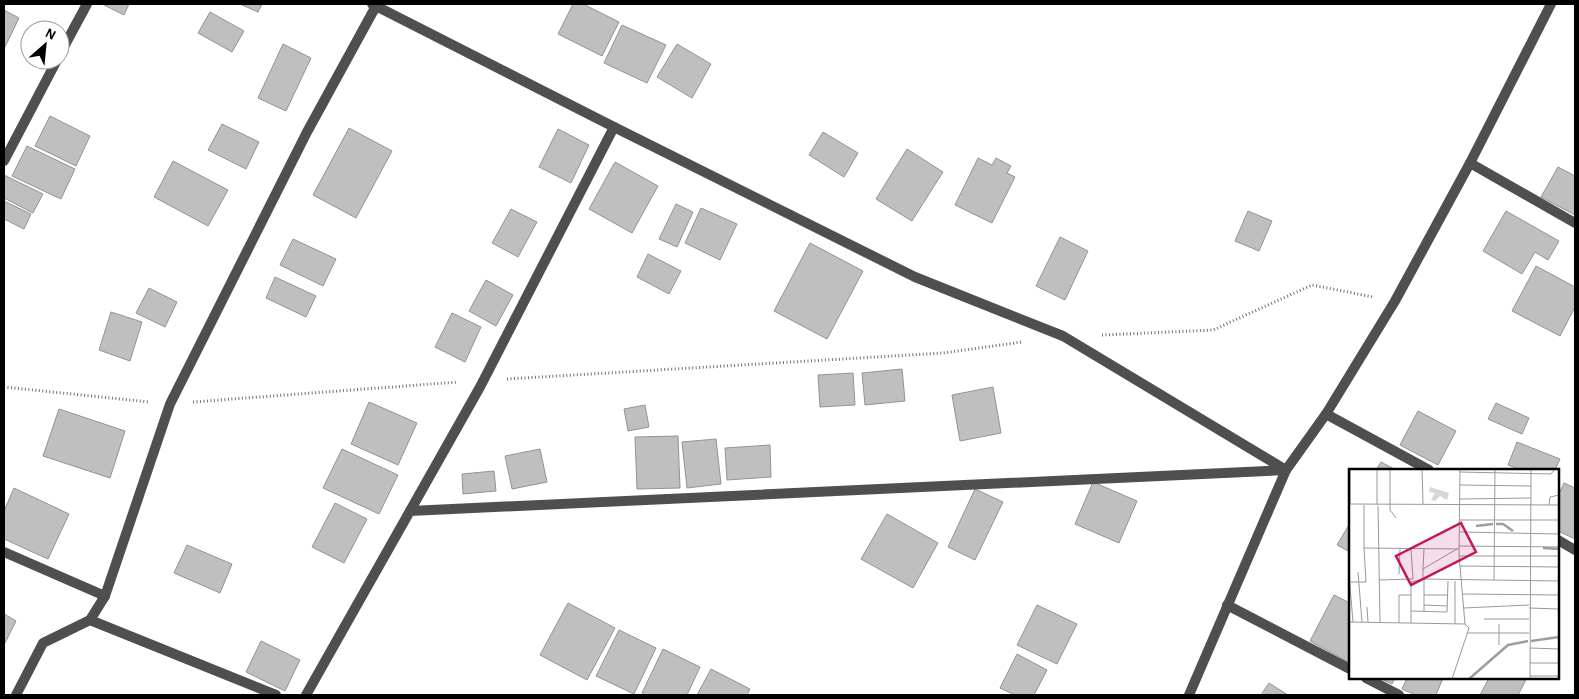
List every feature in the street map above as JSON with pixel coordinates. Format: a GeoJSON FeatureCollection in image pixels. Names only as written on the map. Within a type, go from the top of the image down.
{"type":"FeatureCollection","features":[{"type":"Feature","properties":{"kind":"street"},"geometry":{"type":"LineString","coordinates":[[70,35],[87,4]]}},
{"type":"Feature","properties":{"kind":"street"},"geometry":{"type":"LineString","coordinates":[[1189,695],[1286,470],[1326,414],[1396,301],[1470,163],[1551,4]]}},
{"type":"Feature","properties":{"kind":"street"},"geometry":{"type":"LineString","coordinates":[[16,695],[43,643],[90,620],[105,596],[170,404],[307,132],[374,5],[915,277],[1063,336],[1286,470]]}},
{"type":"Feature","properties":{"kind":"street"},"geometry":{"type":"LineString","coordinates":[[4,161],[52,70]]}},
{"type":"Feature","properties":{"kind":"street"},"geometry":{"type":"LineString","coordinates":[[306,695],[484,380],[614,127]]}},
{"type":"Feature","properties":{"kind":"street"},"geometry":{"type":"LineString","coordinates":[[1470,163],[1575,223]]}},
{"type":"Feature","properties":{"kind":"street"},"geometry":{"type":"LineString","coordinates":[[1326,414],[1427,469]]}},
{"type":"Feature","properties":{"kind":"street"},"geometry":{"type":"LineString","coordinates":[[410,510],[1286,470]]}},
{"type":"Feature","properties":{"kind":"street"},"geometry":{"type":"LineString","coordinates":[[1559,541],[1575,550]]}},
{"type":"Feature","properties":{"kind":"street"},"geometry":{"type":"LineString","coordinates":[[4,552],[105,596]]}},
{"type":"Feature","properties":{"kind":"street"},"geometry":{"type":"LineString","coordinates":[[1227,604],[1349,669]]}},
{"type":"Feature","properties":{"kind":"street"},"geometry":{"type":"LineString","coordinates":[[90,620],[276,695]]}},
{"type":"Feature","properties":{"kind":"street"},"geometry":{"type":"LineString","coordinates":[[1368,679],[1399,695]]}},
{"type":"Feature","properties":{"kind":"path"},"geometry":{"type":"LineString","coordinates":[[1063,336],[1213,330],[1312,285],[1396,301]]}},
{"type":"Feature","properties":{"kind":"path"},"geometry":{"type":"LineString","coordinates":[[4,387],[170,404],[484,380],[943,354],[1026,342]]}},
{"type":"Feature","properties":{"kind":"building"},"geometry":{"type":"Polygon","coordinates":[[[102,4],[129,4],[124,15],[102,4]]]}},
{"type":"Feature","properties":{"kind":"building"},"geometry":{"type":"Polygon","coordinates":[[[240,4],[262,4],[258,12],[240,4]]]}},
{"type":"Feature","properties":{"kind":"building"},"geometry":{"type":"Polygon","coordinates":[[[573,4],[583,4],[619,22],[602,56],[558,34],[573,4]]]}},
{"type":"Feature","properties":{"kind":"building"},"geometry":{"type":"Polygon","coordinates":[[[4,10],[19,18],[4,49],[4,10]]]}},
{"type":"Feature","properties":{"kind":"building"},"geometry":{"type":"Polygon","coordinates":[[[210,12],[244,31],[232,52],[198,33],[210,12]]]}},
{"type":"Feature","properties":{"kind":"building"},"geometry":{"type":"Polygon","coordinates":[[[622,25],[666,45],[647,83],[604,63],[622,25]]]}},
{"type":"Feature","properties":{"kind":"building"},"geometry":{"type":"Polygon","coordinates":[[[283,44],[311,58],[286,111],[258,98],[283,44]]]}},
{"type":"Feature","properties":{"kind":"building"},"geometry":{"type":"Polygon","coordinates":[[[677,44],[711,64],[692,98],[657,77],[677,44]]]}},
{"type":"Feature","properties":{"kind":"building"},"geometry":{"type":"Polygon","coordinates":[[[50,116],[90,136],[76,166],[35,146],[50,116]]]}},
{"type":"Feature","properties":{"kind":"building"},"geometry":{"type":"Polygon","coordinates":[[[222,124],[259,142],[246,169],[208,150],[222,124]]]}},
{"type":"Feature","properties":{"kind":"building"},"geometry":{"type":"Polygon","coordinates":[[[349,128],[392,151],[356,218],[313,195],[349,128]]]}},
{"type":"Feature","properties":{"kind":"building"},"geometry":{"type":"Polygon","coordinates":[[[558,129],[589,145],[571,183],[539,167],[558,129]]]}},
{"type":"Feature","properties":{"kind":"building"},"geometry":{"type":"Polygon","coordinates":[[[823,132],[858,153],[844,177],[809,155],[823,132]]]}},
{"type":"Feature","properties":{"kind":"building"},"geometry":{"type":"Polygon","coordinates":[[[27,146],[75,169],[61,199],[12,176],[27,146]]]}},
{"type":"Feature","properties":{"kind":"building"},"geometry":{"type":"Polygon","coordinates":[[[907,149],[943,172],[912,221],[876,199],[907,149]]]}},
{"type":"Feature","properties":{"kind":"building"},"geometry":{"type":"Polygon","coordinates":[[[978,158],[992,165],[996,158],[1011,166],[1007,173],[1015,177],[992,223],[955,205],[978,158]]]}},
{"type":"Feature","properties":{"kind":"building"},"geometry":{"type":"Polygon","coordinates":[[[173,161],[228,190],[208,226],[154,197],[173,161]]]}},
{"type":"Feature","properties":{"kind":"building"},"geometry":{"type":"Polygon","coordinates":[[[615,162],[658,186],[632,233],[589,209],[615,162]]]}},
{"type":"Feature","properties":{"kind":"building"},"geometry":{"type":"Polygon","coordinates":[[[1558,167],[1575,176],[1575,215],[1541,197],[1558,167]]]}},
{"type":"Feature","properties":{"kind":"building"},"geometry":{"type":"Polygon","coordinates":[[[4,175],[43,194],[33,213],[4,198],[4,175]]]}},
{"type":"Feature","properties":{"kind":"building"},"geometry":{"type":"Polygon","coordinates":[[[4,201],[31,214],[24,229],[4,219],[4,201]]]}},
{"type":"Feature","properties":{"kind":"building"},"geometry":{"type":"Polygon","coordinates":[[[676,204],[693,212],[677,247],[659,239],[676,204]]]}},
{"type":"Feature","properties":{"kind":"building"},"geometry":{"type":"Polygon","coordinates":[[[701,208],[737,224],[720,260],[685,243],[701,208]]]}},
{"type":"Feature","properties":{"kind":"building"},"geometry":{"type":"Polygon","coordinates":[[[511,209],[537,222],[518,257],[492,243],[511,209]]]}},
{"type":"Feature","properties":{"kind":"building"},"geometry":{"type":"Polygon","coordinates":[[[1248,211],[1272,221],[1259,251],[1235,241],[1248,211]]]}},
{"type":"Feature","properties":{"kind":"building"},"geometry":{"type":"Polygon","coordinates":[[[1506,211],[1559,241],[1548,260],[1535,252],[1522,274],[1483,251],[1506,211]]]}},
{"type":"Feature","properties":{"kind":"building"},"geometry":{"type":"Polygon","coordinates":[[[1060,237],[1088,251],[1065,300],[1036,286],[1060,237]]]}},
{"type":"Feature","properties":{"kind":"building"},"geometry":{"type":"Polygon","coordinates":[[[293,239],[336,259],[323,286],[280,265],[293,239]]]}},
{"type":"Feature","properties":{"kind":"building"},"geometry":{"type":"Polygon","coordinates":[[[810,243],[863,271],[827,339],[774,311],[810,243]]]}},
{"type":"Feature","properties":{"kind":"building"},"geometry":{"type":"Polygon","coordinates":[[[648,254],[681,271],[669,294],[637,277],[648,254]]]}},
{"type":"Feature","properties":{"kind":"building"},"geometry":{"type":"Polygon","coordinates":[[[1536,266],[1575,287],[1575,307],[1560,336],[1512,311],[1536,266]]]}},
{"type":"Feature","properties":{"kind":"building"},"geometry":{"type":"Polygon","coordinates":[[[275,277],[316,296],[306,317],[266,298],[275,277]]]}},
{"type":"Feature","properties":{"kind":"building"},"geometry":{"type":"Polygon","coordinates":[[[486,280],[513,295],[496,326],[469,311],[486,280]]]}},
{"type":"Feature","properties":{"kind":"building"},"geometry":{"type":"Polygon","coordinates":[[[149,288],[177,302],[165,327],[136,313],[149,288]]]}},
{"type":"Feature","properties":{"kind":"building"},"geometry":{"type":"Polygon","coordinates":[[[111,312],[142,322],[130,361],[99,350],[111,312]]]}},
{"type":"Feature","properties":{"kind":"building"},"geometry":{"type":"Polygon","coordinates":[[[452,313],[481,327],[465,362],[435,347],[452,313]]]}},
{"type":"Feature","properties":{"kind":"building"},"geometry":{"type":"Polygon","coordinates":[[[902,369],[905,401],[865,405],[862,373],[902,369]]]}},
{"type":"Feature","properties":{"kind":"building"},"geometry":{"type":"Polygon","coordinates":[[[853,373],[855,405],[820,407],[818,375],[853,373]]]}},
{"type":"Feature","properties":{"kind":"building"},"geometry":{"type":"Polygon","coordinates":[[[993,387],[1001,433],[960,441],[952,395],[993,387]]]}},
{"type":"Feature","properties":{"kind":"building"},"geometry":{"type":"Polygon","coordinates":[[[369,402],[417,423],[398,465],[351,444],[369,402]]]}},
{"type":"Feature","properties":{"kind":"building"},"geometry":{"type":"Polygon","coordinates":[[[1496,403],[1529,418],[1522,434],[1488,419],[1496,403]]]}},
{"type":"Feature","properties":{"kind":"building"},"geometry":{"type":"Polygon","coordinates":[[[645,405],[649,427],[628,431],[624,409],[645,405]]]}},
{"type":"Feature","properties":{"kind":"building"},"geometry":{"type":"Polygon","coordinates":[[[59,409],[125,431],[110,478],[43,456],[59,409]]]}},
{"type":"Feature","properties":{"kind":"building"},"geometry":{"type":"Polygon","coordinates":[[[1418,411],[1456,431],[1438,465],[1400,445],[1418,411]]]}},
{"type":"Feature","properties":{"kind":"building"},"geometry":{"type":"Polygon","coordinates":[[[678,436],[680,488],[637,489],[635,437],[678,436]]]}},
{"type":"Feature","properties":{"kind":"building"},"geometry":{"type":"Polygon","coordinates":[[[716,439],[721,484],[687,488],[682,442],[716,439]]]}},
{"type":"Feature","properties":{"kind":"building"},"geometry":{"type":"Polygon","coordinates":[[[1517,442],[1560,459],[1555,469],[1519,469],[1508,465],[1517,442]]]}},
{"type":"Feature","properties":{"kind":"building"},"geometry":{"type":"Polygon","coordinates":[[[770,445],[771,477],[727,480],[725,448],[770,445]]]}},
{"type":"Feature","properties":{"kind":"building"},"geometry":{"type":"Polygon","coordinates":[[[342,449],[398,475],[379,514],[323,488],[342,449]]]}},
{"type":"Feature","properties":{"kind":"building"},"geometry":{"type":"Polygon","coordinates":[[[540,449],[547,482],[512,489],[505,456],[540,449]]]}},
{"type":"Feature","properties":{"kind":"building"},"geometry":{"type":"Polygon","coordinates":[[[1381,462],[1394,469],[1377,469],[1381,462]]]}},
{"type":"Feature","properties":{"kind":"building"},"geometry":{"type":"Polygon","coordinates":[[[494,471],[496,491],[463,494],[462,474],[494,471]]]}},
{"type":"Feature","properties":{"kind":"building"},"geometry":{"type":"Polygon","coordinates":[[[1093,482],[1137,501],[1119,543],[1075,524],[1093,482]]]}},
{"type":"Feature","properties":{"kind":"building"},"geometry":{"type":"Polygon","coordinates":[[[1564,483],[1575,488],[1575,539],[1559,531],[1559,494],[1564,483]]]}},
{"type":"Feature","properties":{"kind":"building"},"geometry":{"type":"Polygon","coordinates":[[[14,488],[69,514],[48,559],[4,539],[4,511],[14,488]]]}},
{"type":"Feature","properties":{"kind":"building"},"geometry":{"type":"Polygon","coordinates":[[[975,489],[1003,502],[975,560],[948,547],[975,489]]]}},
{"type":"Feature","properties":{"kind":"building"},"geometry":{"type":"Polygon","coordinates":[[[335,503],[367,519],[344,563],[312,547],[335,503]]]}},
{"type":"Feature","properties":{"kind":"building"},"geometry":{"type":"Polygon","coordinates":[[[887,514],[938,543],[913,588],[861,559],[887,514]]]}},
{"type":"Feature","properties":{"kind":"building"},"geometry":{"type":"Polygon","coordinates":[[[1349,525],[1349,551],[1337,545],[1349,525]]]}},
{"type":"Feature","properties":{"kind":"building"},"geometry":{"type":"Polygon","coordinates":[[[187,545],[232,564],[220,593],[174,573],[187,545]]]}},
{"type":"Feature","properties":{"kind":"building"},"geometry":{"type":"Polygon","coordinates":[[[1334,595],[1349,602],[1349,662],[1310,641],[1334,595]]]}},
{"type":"Feature","properties":{"kind":"building"},"geometry":{"type":"Polygon","coordinates":[[[568,603],[615,628],[587,680],[540,655],[568,603]]]}},
{"type":"Feature","properties":{"kind":"building"},"geometry":{"type":"Polygon","coordinates":[[[1037,605],[1077,624],[1057,664],[1017,645],[1037,605]]]}},
{"type":"Feature","properties":{"kind":"building"},"geometry":{"type":"Polygon","coordinates":[[[4,614],[16,621],[4,645],[4,614]]]}},
{"type":"Feature","properties":{"kind":"building"},"geometry":{"type":"Polygon","coordinates":[[[619,630],[656,648],[634,694],[596,676],[619,630]]]}},
{"type":"Feature","properties":{"kind":"building"},"geometry":{"type":"Polygon","coordinates":[[[261,641],[300,660],[285,691],[246,672],[261,641]]]}},
{"type":"Feature","properties":{"kind":"building"},"geometry":{"type":"Polygon","coordinates":[[[663,649],[700,667],[687,695],[647,695],[642,693],[663,649]]]}},
{"type":"Feature","properties":{"kind":"building"},"geometry":{"type":"Polygon","coordinates":[[[1017,654],[1047,670],[1034,695],[1015,695],[1000,688],[1017,654]]]}},
{"type":"Feature","properties":{"kind":"building"},"geometry":{"type":"Polygon","coordinates":[[[711,669],[750,689],[747,695],[697,695],[711,669]]]}},
{"type":"Feature","properties":{"kind":"building"},"geometry":{"type":"Polygon","coordinates":[[[1381,679],[1394,679],[1392,684],[1381,679]]]}},
{"type":"Feature","properties":{"kind":"building"},"geometry":{"type":"Polygon","coordinates":[[[1407,679],[1443,679],[1436,695],[1416,695],[1402,689],[1407,679]]]}},
{"type":"Feature","properties":{"kind":"building"},"geometry":{"type":"Polygon","coordinates":[[[1488,679],[1526,679],[1518,695],[1480,695],[1488,679]]]}},
{"type":"Feature","properties":{"kind":"building"},"geometry":{"type":"Polygon","coordinates":[[[1269,683],[1288,695],[1261,695],[1269,683]]]}}]}
